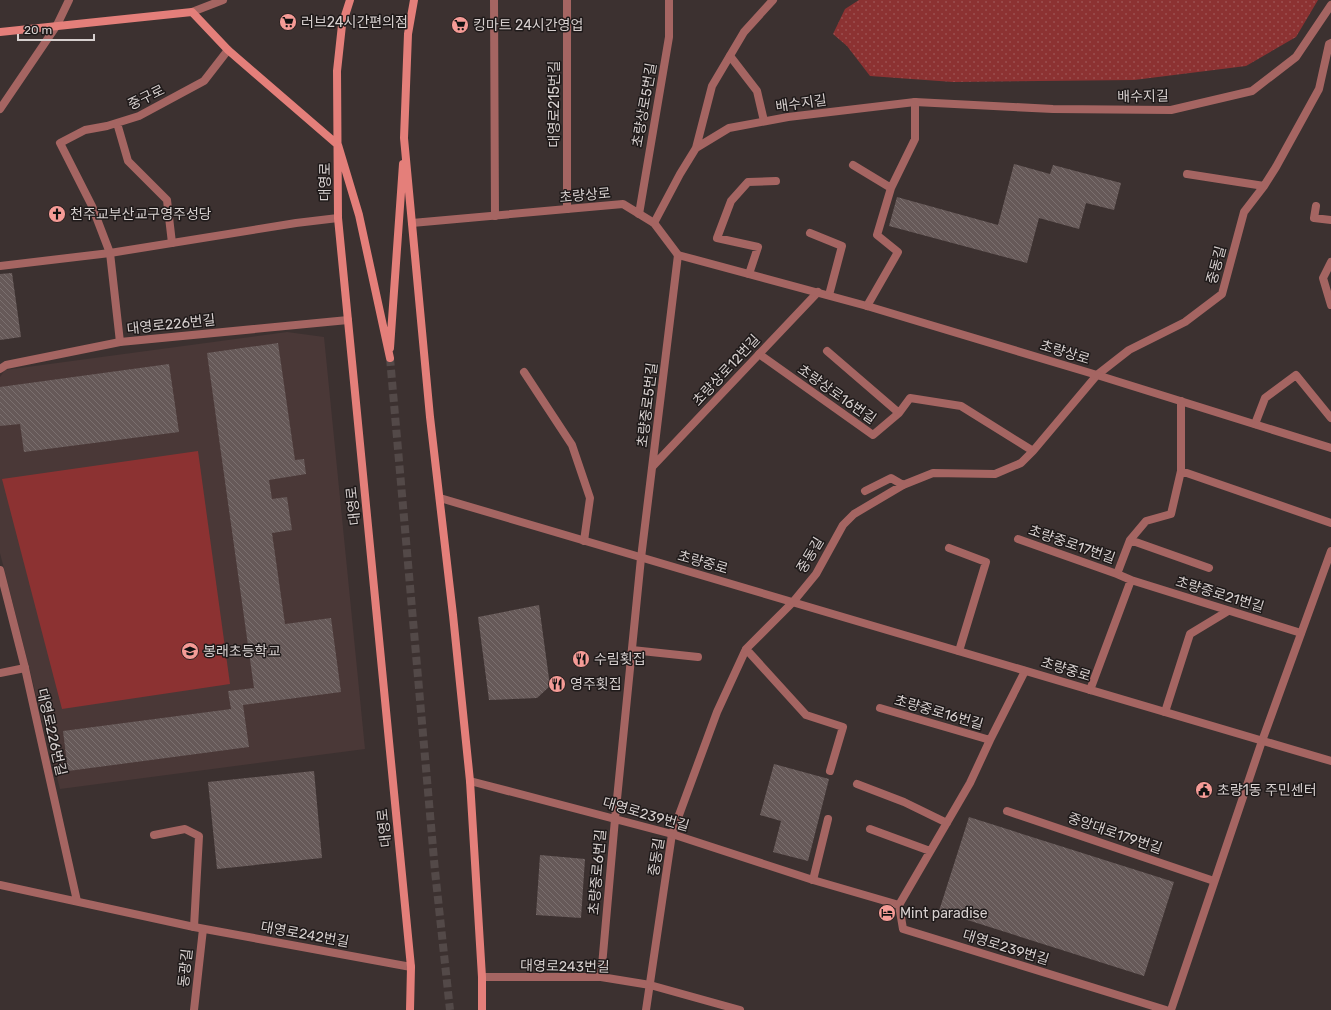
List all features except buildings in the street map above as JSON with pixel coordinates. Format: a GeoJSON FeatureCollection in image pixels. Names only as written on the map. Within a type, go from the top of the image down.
{"type":"FeatureCollection","features":[{"type":"Feature","properties":{"kind":"main road","name":"대영로"},"geometry":{"type":"LineString","coordinates":[[350,0],[342,25],[337,71],[338,218],[411,967],[410,1010]]}},
{"type":"Feature","properties":{"kind":"main road"},"geometry":{"type":"LineString","coordinates":[[0,32],[192,12],[228,50],[338,145],[359,215],[390,358],[404,138],[408,34],[414,0]]}},
{"type":"Feature","properties":{"kind":"main road"},"geometry":{"type":"LineString","coordinates":[[404,138],[430,416],[470,781],[482,977],[482,1010]]}},
{"type":"Feature","properties":{"kind":"street"},"geometry":{"type":"LineString","coordinates":[[0,109],[57,25],[69,0]]}},
{"type":"Feature","properties":{"kind":"street"},"geometry":{"type":"LineString","coordinates":[[192,12],[222,0]]}},
{"type":"Feature","properties":{"kind":"street"},"geometry":{"type":"LineString","coordinates":[[494,0],[495,216]]}},
{"type":"Feature","properties":{"kind":"street","name":"대영로215번길"},"geometry":{"type":"LineString","coordinates":[[566,209],[567,0]]}},
{"type":"Feature","properties":{"kind":"street","name":"초량상로5번길"},"geometry":{"type":"LineString","coordinates":[[640,214],[669,37],[669,0]]}},
{"type":"Feature","properties":{"kind":"street"},"geometry":{"type":"LineString","coordinates":[[654,223],[680,174],[696,148],[712,86],[744,32],[773,0]]}},
{"type":"Feature","properties":{"kind":"street","name":"배수지길"},"geometry":{"type":"LineString","coordinates":[[696,148],[729,128],[788,116],[915,102],[1053,109],[1171,110],[1252,91],[1296,56],[1331,5]]}},
{"type":"Feature","properties":{"kind":"street","name":"중동길"},"geometry":{"type":"LineString","coordinates":[[646,1010],[672,834],[717,712],[746,649],[793,602],[816,574],[843,525],[854,514],[903,485],[933,473],[996,474],[1021,463],[1033,451],[1097,375],[1129,350],[1185,322],[1222,294],[1244,212],[1264,186],[1276,167],[1319,89],[1329,44],[1331,43]]}},
{"type":"Feature","properties":{"kind":"street","name":"중구로"},"geometry":{"type":"LineString","coordinates":[[110,253],[92,206],[60,143],[85,130],[117,123],[139,116],[204,81],[228,50]]}},
{"type":"Feature","properties":{"kind":"street"},"geometry":{"type":"LineString","coordinates":[[730,56],[757,90],[764,121]]}},
{"type":"Feature","properties":{"kind":"street"},"geometry":{"type":"LineString","coordinates":[[867,306],[898,252],[877,236],[891,188],[915,139],[915,102]]}},
{"type":"Feature","properties":{"kind":"street"},"geometry":{"type":"LineString","coordinates":[[117,123],[128,161],[167,200],[172,243]]}},
{"type":"Feature","properties":{"kind":"street"},"geometry":{"type":"LineString","coordinates":[[854,166],[891,188]]}},
{"type":"Feature","properties":{"kind":"street"},"geometry":{"type":"LineString","coordinates":[[1187,174],[1264,186]]}},
{"type":"Feature","properties":{"kind":"street"},"geometry":{"type":"LineString","coordinates":[[749,274],[758,247],[717,238],[731,201],[748,182],[776,181]]}},
{"type":"Feature","properties":{"kind":"street","name":"초량상로"},"geometry":{"type":"LineString","coordinates":[[412,223],[623,204],[654,223],[678,255],[867,306],[1097,375],[1331,448]]}},
{"type":"Feature","properties":{"kind":"street"},"geometry":{"type":"LineString","coordinates":[[1316,206],[1314,218],[1331,220]]}},
{"type":"Feature","properties":{"kind":"street"},"geometry":{"type":"LineString","coordinates":[[0,266],[110,253],[296,223],[338,218]]}},
{"type":"Feature","properties":{"kind":"street"},"geometry":{"type":"LineString","coordinates":[[810,233],[842,246],[829,295]]}},
{"type":"Feature","properties":{"kind":"street"},"geometry":{"type":"LineString","coordinates":[[110,253],[120,342]]}},
{"type":"Feature","properties":{"kind":"street","name":"초량중로5번길"},"geometry":{"type":"LineString","coordinates":[[641,558],[678,255]]}},
{"type":"Feature","properties":{"kind":"street"},"geometry":{"type":"LineString","coordinates":[[1331,262],[1323,278],[1331,305]]}},
{"type":"Feature","properties":{"kind":"street","name":"초량상로12번길"},"geometry":{"type":"LineString","coordinates":[[653,466],[818,292]]}},
{"type":"Feature","properties":{"kind":"street","name":"대영로226번길"},"geometry":{"type":"LineString","coordinates":[[0,369],[6,365],[120,342],[348,320]]}},
{"type":"Feature","properties":{"kind":"street","name":"초량상로16번길"},"geometry":{"type":"LineString","coordinates":[[827,351],[899,413]]}},
{"type":"Feature","properties":{"kind":"street","name":"초량상로16번길"},"geometry":{"type":"LineString","coordinates":[[759,354],[873,435],[899,413],[910,398],[961,406],[1033,451]]}},
{"type":"Feature","properties":{"kind":"street"},"geometry":{"type":"LineString","coordinates":[[524,372],[572,445],[590,498],[584,541]]}},
{"type":"Feature","properties":{"kind":"street"},"geometry":{"type":"LineString","coordinates":[[1255,424],[1265,398],[1296,375],[1331,418]]}},
{"type":"Feature","properties":{"kind":"street","name":"초량중로17번길"},"geometry":{"type":"LineString","coordinates":[[1117,574],[1130,540],[1146,522],[1171,514],[1181,471],[1181,401]]}},
{"type":"Feature","properties":{"kind":"street"},"geometry":{"type":"LineString","coordinates":[[1181,471],[1331,523]]}},
{"type":"Feature","properties":{"kind":"street"},"geometry":{"type":"LineString","coordinates":[[865,491],[891,478],[903,485]]}},
{"type":"Feature","properties":{"kind":"street","name":"초량중로"},"geometry":{"type":"LineString","coordinates":[[440,498],[1331,761]]}},
{"type":"Feature","properties":{"kind":"street","name":"초량중로17번길"},"geometry":{"type":"LineString","coordinates":[[1018,539],[1131,580]]}},
{"type":"Feature","properties":{"kind":"street","name":"초량중로17번길"},"geometry":{"type":"LineString","coordinates":[[1130,540],[1209,568]]}},
{"type":"Feature","properties":{"kind":"street"},"geometry":{"type":"LineString","coordinates":[[949,548],[986,562],[959,652]]}},
{"type":"Feature","properties":{"kind":"street"},"geometry":{"type":"LineString","coordinates":[[1171,1010],[1262,741],[1331,551]]}},
{"type":"Feature","properties":{"kind":"street","name":"초량중로6번길"},"geometry":{"type":"LineString","coordinates":[[601,977],[641,558]]}},
{"type":"Feature","properties":{"kind":"street","name":"대영로226번길"},"geometry":{"type":"LineString","coordinates":[[0,570],[3,596],[25,668],[77,901]]}},
{"type":"Feature","properties":{"kind":"street"},"geometry":{"type":"LineString","coordinates":[[1090,690],[1131,580]]}},
{"type":"Feature","properties":{"kind":"street","name":"초량중로21번길"},"geometry":{"type":"LineString","coordinates":[[1131,580],[1301,633]]}},
{"type":"Feature","properties":{"kind":"street"},"geometry":{"type":"LineString","coordinates":[[1165,712],[1190,634],[1228,611]]}},
{"type":"Feature","properties":{"kind":"street"},"geometry":{"type":"LineString","coordinates":[[746,649],[806,715],[843,727],[830,771]]}},
{"type":"Feature","properties":{"kind":"street"},"geometry":{"type":"LineString","coordinates":[[632,650],[698,657]]}},
{"type":"Feature","properties":{"kind":"street"},"geometry":{"type":"LineString","coordinates":[[0,674],[25,668]]}},
{"type":"Feature","properties":{"kind":"street","name":"초량중로16번길"},"geometry":{"type":"LineString","coordinates":[[899,905],[970,783],[1025,671]]}},
{"type":"Feature","properties":{"kind":"street","name":"초량중로16번길"},"geometry":{"type":"LineString","coordinates":[[880,708],[990,740]]}},
{"type":"Feature","properties":{"kind":"street","name":"대영로239번길"},"geometry":{"type":"LineString","coordinates":[[470,781],[672,834],[813,880],[899,905],[902,929],[1166,1010]]}},
{"type":"Feature","properties":{"kind":"street"},"geometry":{"type":"LineString","coordinates":[[858,784],[904,802],[947,823]]}},
{"type":"Feature","properties":{"kind":"street","name":"중앙대로179번길"},"geometry":{"type":"LineString","coordinates":[[1007,811],[1214,880]]}},
{"type":"Feature","properties":{"kind":"street"},"geometry":{"type":"LineString","coordinates":[[813,880],[828,819]]}},
{"type":"Feature","properties":{"kind":"street"},"geometry":{"type":"LineString","coordinates":[[154,836],[185,829],[199,836],[194,927]]}},
{"type":"Feature","properties":{"kind":"street"},"geometry":{"type":"LineString","coordinates":[[870,829],[930,851]]}},
{"type":"Feature","properties":{"kind":"street","name":"대영로242번길"},"geometry":{"type":"LineString","coordinates":[[0,885],[194,927],[411,967]]}},
{"type":"Feature","properties":{"kind":"street","name":"동광길"},"geometry":{"type":"LineString","coordinates":[[194,1010],[203,928]]}},
{"type":"Feature","properties":{"kind":"street","name":"대영로243번길"},"geometry":{"type":"LineString","coordinates":[[482,977],[601,977],[650,985],[740,1010]]}},
{"type":"Feature","properties":{"kind":"shaded area"},"geometry":{"type":"Polygon","coordinates":[[[859,0],[1318,0],[1296,37],[1246,66],[1134,80],[953,82],[870,76],[847,46],[833,34],[845,9],[859,0]]]}},
{"type":"Feature","properties":{"kind":"shaded area","name":"봉래초등학교"},"geometry":{"type":"Polygon","coordinates":[[[287,332],[324,337],[365,749],[60,789],[0,553],[0,377],[5,370],[287,332]]]}},
{"type":"Feature","properties":{"kind":"shaded area"},"geometry":{"type":"Polygon","coordinates":[[[198,451],[230,684],[62,709],[2,479],[198,451]]]}},
{"type":"Feature","properties":{"kind":"tunnel"},"geometry":{"type":"LineString","coordinates":[[390,358],[435,871],[450,1010]]}},
{"type":"Feature","properties":{"kind":"place","name":"러브24시간편의점"},"geometry":{"type":"Point","coordinates":[288,22]}},
{"type":"Feature","properties":{"kind":"place","name":"킹마트 24시간영업"},"geometry":{"type":"Point","coordinates":[460,25]}},
{"type":"Feature","properties":{"kind":"place","name":"천주교부산교구영주성당"},"geometry":{"type":"Point","coordinates":[57,214]}},
{"type":"Feature","properties":{"kind":"place","name":"봉래초등학교"},"geometry":{"type":"Point","coordinates":[190,651]}},
{"type":"Feature","properties":{"kind":"place","name":"수림횟집"},"geometry":{"type":"Point","coordinates":[581,659]}},
{"type":"Feature","properties":{"kind":"place","name":"영주횟집"},"geometry":{"type":"Point","coordinates":[557,684]}},
{"type":"Feature","properties":{"kind":"place","name":"초량1동 주민센터"},"geometry":{"type":"Point","coordinates":[1204,790]}},
{"type":"Feature","properties":{"kind":"place","name":"Mint paradise"},"geometry":{"type":"Point","coordinates":[887,913]}}]}
